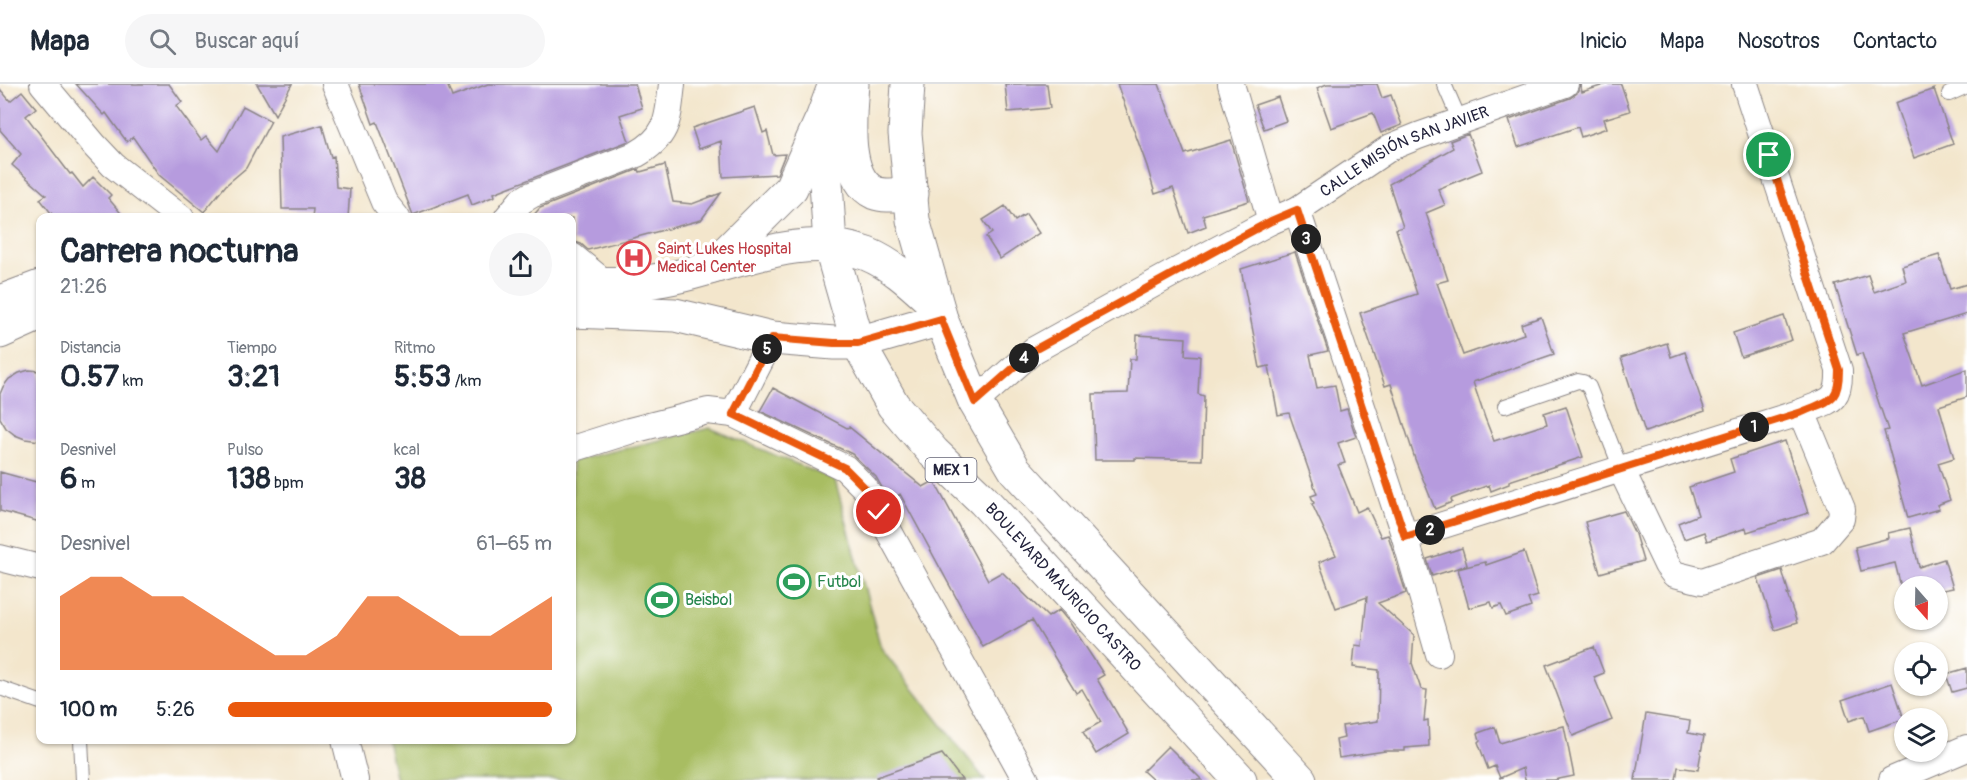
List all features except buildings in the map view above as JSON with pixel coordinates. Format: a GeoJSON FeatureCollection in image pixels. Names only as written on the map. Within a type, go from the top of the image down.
{"type":"FeatureCollection","features":[{"type":"Feature","properties":{"kind":"main road","name":"BOULEVARD MAURICIO CASTRO"},"geometry":{"type":"LineString","coordinates":[[835,84],[822,118],[830,245],[858,343],[893,405],[934,453],[983,500],[1240,780]]}},
{"type":"Feature","properties":{"kind":"main road"},"geometry":{"type":"LineString","coordinates":[[852,84],[851,154],[857,176],[875,193],[912,194]]}},
{"type":"Feature","properties":{"kind":"main road"},"geometry":{"type":"LineString","coordinates":[[908,84],[905,133],[913,220],[939,312],[975,402],[1015,470],[1300,780]]}},
{"type":"Feature","properties":{"kind":"main road"},"geometry":{"type":"LineString","coordinates":[[712,267],[791,188],[822,118]]}},
{"type":"Feature","properties":{"kind":"main road"},"geometry":{"type":"LineString","coordinates":[[576,283],[645,282],[801,245],[830,245],[868,254],[897,271],[939,312]]}},
{"type":"Feature","properties":{"kind":"main road"},"geometry":{"type":"LineString","coordinates":[[0,302],[36,288]]}},
{"type":"Feature","properties":{"kind":"main road"},"geometry":{"type":"LineString","coordinates":[[576,311],[675,315],[772,338],[834,343],[858,343],[939,312]]}},
{"type":"Feature","properties":{"kind":"main road"},"geometry":{"type":"LineString","coordinates":[[0,332],[36,316]]}},
{"type":"Feature","properties":{"kind":"street"},"geometry":{"type":"LineString","coordinates":[[43,84],[113,165],[175,213]]}},
{"type":"Feature","properties":{"kind":"street"},"geometry":{"type":"LineString","coordinates":[[335,84],[384,202],[393,213]]}},
{"type":"Feature","properties":{"kind":"street"},"geometry":{"type":"LineString","coordinates":[[511,213],[521,201],[531,195],[637,154],[651,146],[660,136],[668,121],[672,84]]}},
{"type":"Feature","properties":{"kind":"street"},"geometry":{"type":"LineString","coordinates":[[1231,84],[1271,221]]}},
{"type":"Feature","properties":{"kind":"street","name":"CALLE MISIÓN SAN JAVIER"},"geometry":{"type":"LineString","coordinates":[[975,402],[1034,350],[1271,221],[1297,210],[1391,147],[1565,84]]}},
{"type":"Feature","properties":{"kind":"street"},"geometry":{"type":"LineString","coordinates":[[1405,537],[1802,412],[1834,398],[1839,387],[1839,370],[1745,84]]}},
{"type":"Feature","properties":{"kind":"street"},"geometry":{"type":"LineString","coordinates":[[1297,210],[1405,537],[1439,654]]}},
{"type":"Feature","properties":{"kind":"street"},"geometry":{"type":"LineString","coordinates":[[576,259],[605,284]]}},
{"type":"Feature","properties":{"kind":"street"},"geometry":{"type":"LineString","coordinates":[[733,414],[772,338]]}},
{"type":"Feature","properties":{"kind":"street"},"geometry":{"type":"LineString","coordinates":[[576,448],[629,431],[708,411],[733,414],[845,468],[865,488],[1026,780]]}},
{"type":"Feature","properties":{"kind":"street"},"geometry":{"type":"LineString","coordinates":[[1621,469],[1667,565],[1674,574],[1702,581],[1822,541],[1841,519],[1842,509],[1802,412]]}},
{"type":"Feature","properties":{"kind":"street"},"geometry":{"type":"LineString","coordinates":[[0,558],[36,567]]}},
{"type":"Feature","properties":{"kind":"street"},"geometry":{"type":"LineString","coordinates":[[346,744],[355,780]]}},
{"type":"Feature","properties":{"kind":"street"},"geometry":{"type":"LineString","coordinates":[[1892,780],[1967,748]]}},
{"type":"Feature","properties":{"kind":"lane"},"geometry":{"type":"LineString","coordinates":[[1444,84],[1460,121]]}},
{"type":"Feature","properties":{"kind":"lane"},"geometry":{"type":"LineString","coordinates":[[1949,94],[1967,86]]}},
{"type":"Feature","properties":{"kind":"lane"},"geometry":{"type":"LineString","coordinates":[[1505,406],[1578,381],[1582,382],[1589,387],[1621,469]]}},
{"type":"Feature","properties":{"kind":"lane"},"geometry":{"type":"LineString","coordinates":[[0,688],[36,701]]}},
{"type":"Feature","properties":{"kind":"lane"},"geometry":{"type":"LineString","coordinates":[[81,744],[83,780]]}},
{"type":"Feature","properties":{"kind":"green space","name":"Beisbol"},"geometry":{"type":"Polygon","coordinates":[[[710,428],[835,480],[881,648],[985,780],[396,780],[388,744],[576,744],[576,460],[710,428]]]}},
{"type":"Feature","properties":{"kind":"place","name":"Saint Lukes Hospital Medical Center"},"geometry":{"type":"Point","coordinates":[634,258]}},
{"type":"Feature","properties":{"kind":"place","name":"Futbol"},"geometry":{"type":"Point","coordinates":[794,582]}},
{"type":"Feature","properties":{"kind":"place","name":"Beisbol"},"geometry":{"type":"Point","coordinates":[662,600]}},
{"type":"Feature","properties":{"kind":"route"},"geometry":{"type":"LineString","coordinates":[[879,512],[865,488],[845,468],[733,414],[772,338],[858,343],[941,319],[975,402],[1034,350],[1177,271],[1271,221],[1297,210],[1405,537],[1802,412],[1834,398],[1839,387],[1839,370],[1769,155]]}}]}
